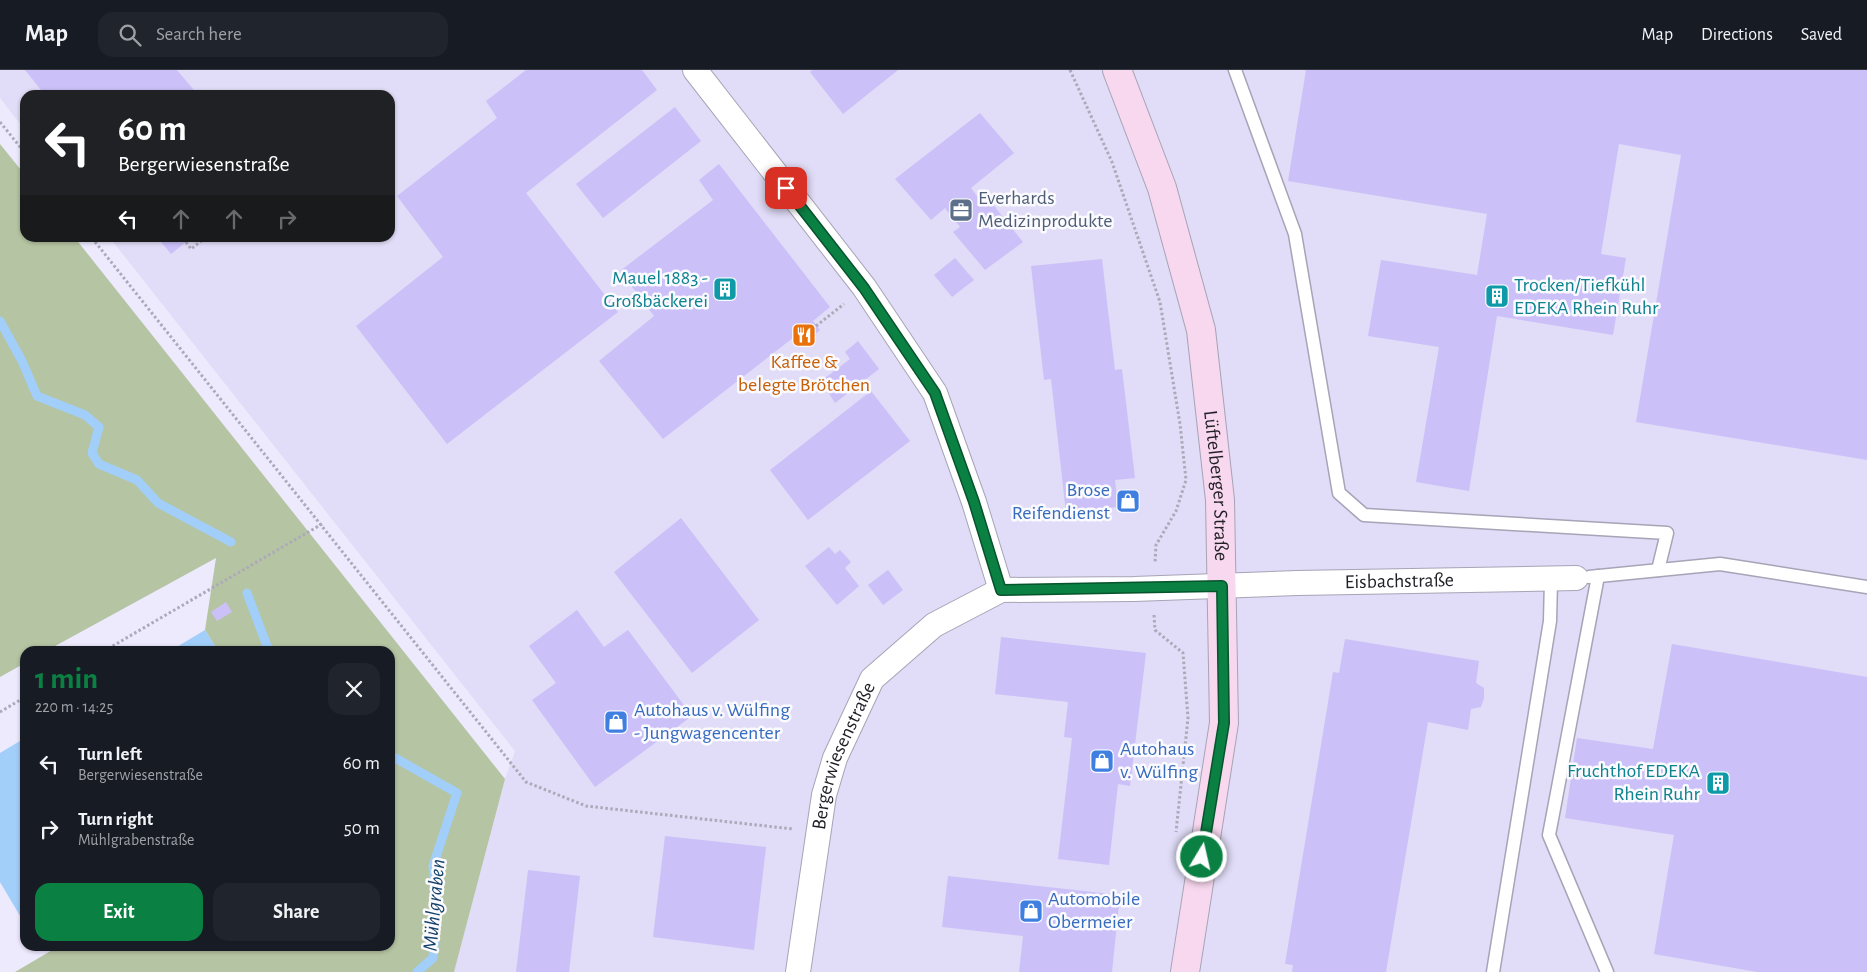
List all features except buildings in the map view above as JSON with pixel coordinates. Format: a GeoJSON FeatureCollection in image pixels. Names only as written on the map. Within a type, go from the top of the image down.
{"type":"FeatureCollection","features":[{"type":"Feature","properties":{"kind":"main road","name":"Lüftelberger Straße"},"geometry":{"type":"LineString","coordinates":[[1117,70],[1162,188],[1201,330],[1220,500],[1224,723],[1184,972]]}},
{"type":"Feature","properties":{"kind":"street"},"geometry":{"type":"LineString","coordinates":[[695,70],[864,288],[935,393],[974,502],[1001,590]]}},
{"type":"Feature","properties":{"kind":"street","name":"Eisbachstraße"},"geometry":{"type":"LineString","coordinates":[[1222,586],[1297,583],[1551,580],[1587,577]]}},
{"type":"Feature","properties":{"kind":"street","name":"Bergerwiesenstraße"},"geometry":{"type":"LineString","coordinates":[[798,972],[824,795],[835,758],[872,678],[934,625],[1001,590],[1154,589],[1222,586]]}},
{"type":"Feature","properties":{"kind":"lane"},"geometry":{"type":"LineString","coordinates":[[1235,70],[1295,234],[1339,494],[1364,515],[1667,533],[1658,570]]}},
{"type":"Feature","properties":{"kind":"lane"},"geometry":{"type":"LineString","coordinates":[[1607,972],[1549,835],[1587,577],[1720,564],[1867,587]]}},
{"type":"Feature","properties":{"kind":"lane"},"geometry":{"type":"LineString","coordinates":[[1493,972],[1550,621],[1551,580]]}},
{"type":"Feature","properties":{"kind":"path"},"geometry":{"type":"LineString","coordinates":[[1070,70],[1112,162],[1160,302],[1180,424],[1186,480],[1176,511],[1156,544],[1154,589],[1155,630],[1183,654],[1188,718],[1176,833]]}},
{"type":"Feature","properties":{"kind":"path"},"geometry":{"type":"LineString","coordinates":[[0,122],[20,147]]}},
{"type":"Feature","properties":{"kind":"path"},"geometry":{"type":"LineString","coordinates":[[95,242],[526,782],[586,806],[818,831]]}},
{"type":"Feature","properties":{"kind":"path"},"geometry":{"type":"LineString","coordinates":[[186,242],[192,249],[200,242]]}},
{"type":"Feature","properties":{"kind":"path"},"geometry":{"type":"LineString","coordinates":[[816,326],[846,302]]}},
{"type":"Feature","properties":{"kind":"path"},"geometry":{"type":"LineString","coordinates":[[113,646],[322,524]]}},
{"type":"Feature","properties":{"kind":"path"},"geometry":{"type":"LineString","coordinates":[[0,712],[20,700]]}},
{"type":"Feature","properties":{"kind":"shaded area"},"geometry":{"type":"Polygon","coordinates":[[[0,70],[1867,70],[1867,972],[454,972],[505,779],[515,751],[113,242],[395,242],[395,90],[20,90],[20,124],[0,98],[0,70]]]}},
{"type":"Feature","properties":{"kind":"green space"},"geometry":{"type":"Polygon","coordinates":[[[0,144],[20,169],[20,242],[78,242],[505,779],[454,972],[15,972],[51,951],[395,951],[395,646],[215,646],[205,630],[216,558],[55,646],[20,646],[20,666],[0,677],[0,144]]]}},
{"type":"Feature","properties":{"kind":"water"},"geometry":{"type":"Polygon","coordinates":[[[205,630],[215,646],[178,646],[205,630]]]}},
{"type":"Feature","properties":{"kind":"water"},"geometry":{"type":"Polygon","coordinates":[[[20,741],[20,916],[0,882],[0,753],[20,741]]]}},
{"type":"Feature","properties":{"kind":"waterway","name":"Mühlgraben"},"geometry":{"type":"LineString","coordinates":[[0,321],[22,361],[37,396],[85,415],[99,427],[92,453],[99,464],[137,480],[158,503],[231,542]]}},
{"type":"Feature","properties":{"kind":"waterway","name":"Mühlgraben"},"geometry":{"type":"LineString","coordinates":[[247,593],[267,646]]}},
{"type":"Feature","properties":{"kind":"waterway","name":"Mühlgraben"},"geometry":{"type":"LineString","coordinates":[[395,758],[457,793],[433,866],[437,912],[433,958],[417,972]]}},
{"type":"Feature","properties":{"kind":"place","name":"Everhards Medizinprodukte"},"geometry":{"type":"Point","coordinates":[961,210]}},
{"type":"Feature","properties":{"kind":"place","name":"Mauel 1883 - Großbäckerei"},"geometry":{"type":"Point","coordinates":[725,289]}},
{"type":"Feature","properties":{"kind":"place","name":"Trocken/Tiefkühl EDEKA Rhein Ruhr"},"geometry":{"type":"Point","coordinates":[1497,296]}},
{"type":"Feature","properties":{"kind":"place","name":"Kaffee & belegte Brötchen"},"geometry":{"type":"Point","coordinates":[804,335]}},
{"type":"Feature","properties":{"kind":"place","name":"Brose Reifendienst"},"geometry":{"type":"Point","coordinates":[1128,501]}},
{"type":"Feature","properties":{"kind":"place","name":"Autohaus v. Wülfing - Jungwagencenter"},"geometry":{"type":"Point","coordinates":[616,722]}},
{"type":"Feature","properties":{"kind":"place","name":"Autohaus v. Wülfing"},"geometry":{"type":"Point","coordinates":[1102,761]}},
{"type":"Feature","properties":{"kind":"place","name":"Fruchthof EDEKA Rhein Ruhr"},"geometry":{"type":"Point","coordinates":[1718,783]}},
{"type":"Feature","properties":{"kind":"place","name":"Automobile Obermeier"},"geometry":{"type":"Point","coordinates":[1031,911]}},
{"type":"Feature","properties":{"kind":"route"},"geometry":{"type":"LineString","coordinates":[[786,188],[864,288],[935,393],[974,502],[1001,590],[1222,586],[1224,723],[1202,857]]}}]}
